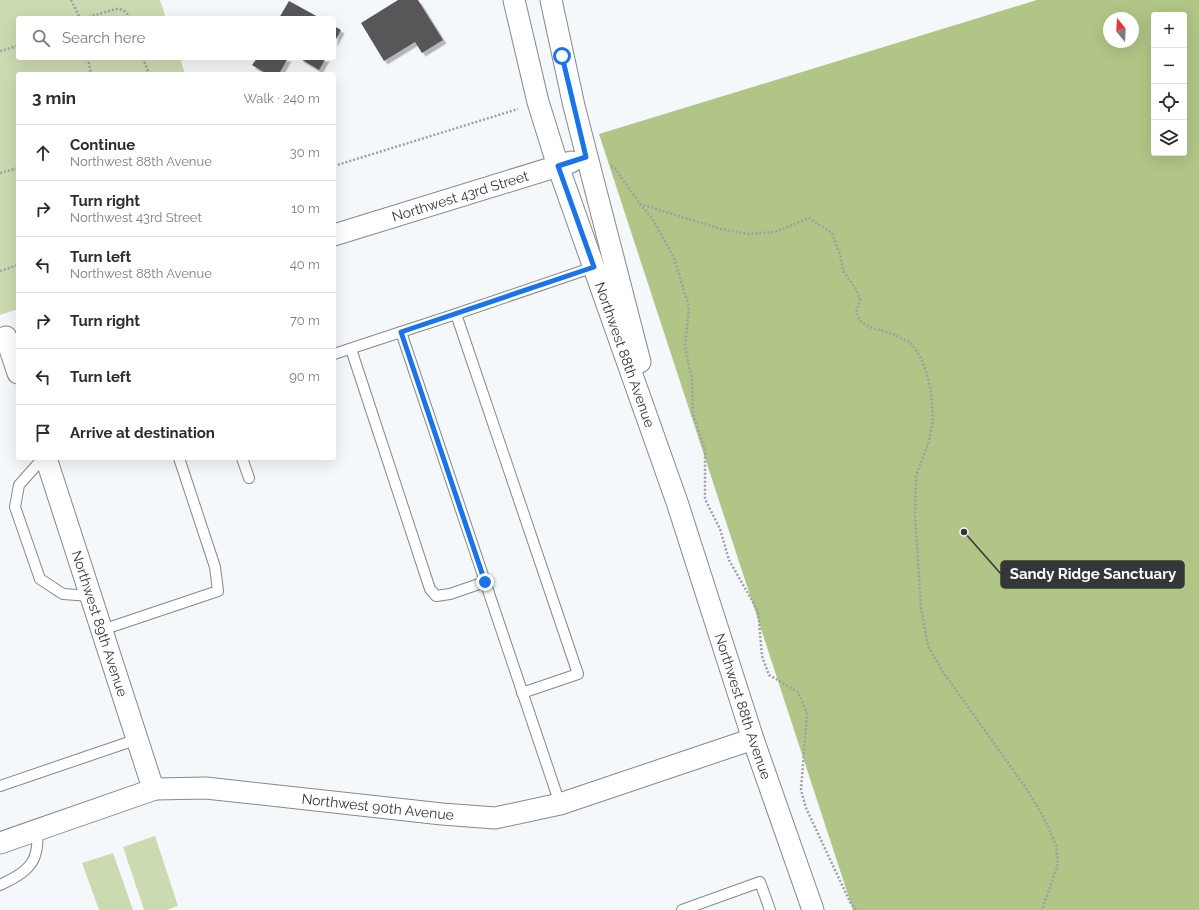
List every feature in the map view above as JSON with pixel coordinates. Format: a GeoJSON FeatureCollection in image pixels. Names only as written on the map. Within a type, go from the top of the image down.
{"type":"FeatureCollection","features":[{"type":"Feature","properties":{"kind":"street","name":"Northwest 88th Avenue"},"geometry":{"type":"LineString","coordinates":[[514,0],[538,102],[558,166],[677,502],[753,739],[813,910]]}},
{"type":"Feature","properties":{"kind":"street","name":"Northwest 88th Avenue"},"geometry":{"type":"LineString","coordinates":[[551,0],[562,56],[586,157],[677,502]]}},
{"type":"Feature","properties":{"kind":"street","name":"Northwest 43rd Street"},"geometry":{"type":"LineString","coordinates":[[336,234],[586,157]]}},
{"type":"Feature","properties":{"kind":"street"},"geometry":{"type":"LineString","coordinates":[[8,337],[16,366]]}},
{"type":"Feature","properties":{"kind":"street","name":"Northwest 89th Avenue"},"geometry":{"type":"LineString","coordinates":[[47,460],[155,789]]}},
{"type":"Feature","properties":{"kind":"street","name":"Northwest 90th Avenue"},"geometry":{"type":"LineString","coordinates":[[0,842],[155,789],[206,788],[442,814],[495,818],[560,804],[753,739]]}},
{"type":"Feature","properties":{"kind":"lane"},"geometry":{"type":"LineString","coordinates":[[336,353],[594,267]]}},
{"type":"Feature","properties":{"kind":"lane"},"geometry":{"type":"LineString","coordinates":[[456,314],[578,674],[522,693]]}},
{"type":"Feature","properties":{"kind":"lane"},"geometry":{"type":"LineString","coordinates":[[401,332],[560,804]]}},
{"type":"Feature","properties":{"kind":"lane"},"geometry":{"type":"LineString","coordinates":[[351,348],[430,589],[436,596],[450,594],[485,582]]}},
{"type":"Feature","properties":{"kind":"lane"},"geometry":{"type":"LineString","coordinates":[[41,460],[19,485],[15,507],[37,572],[40,579],[63,594],[91,596]]}},
{"type":"Feature","properties":{"kind":"lane"},"geometry":{"type":"LineString","coordinates":[[102,630],[218,591],[215,567],[180,460]]}},
{"type":"Feature","properties":{"kind":"lane"},"geometry":{"type":"LineString","coordinates":[[243,460],[249,478]]}},
{"type":"Feature","properties":{"kind":"lane"},"geometry":{"type":"LineString","coordinates":[[0,786],[138,739]]}},
{"type":"Feature","properties":{"kind":"lane"},"geometry":{"type":"LineString","coordinates":[[0,885],[12,880],[31,865],[36,852],[38,830]]}},
{"type":"Feature","properties":{"kind":"lane"},"geometry":{"type":"LineString","coordinates":[[682,910],[760,882],[770,910]]}},
{"type":"Feature","properties":{"kind":"path"},"geometry":{"type":"LineString","coordinates":[[71,0],[79,16]]}},
{"type":"Feature","properties":{"kind":"path"},"geometry":{"type":"LineString","coordinates":[[92,16],[116,9],[121,9],[127,12],[129,16]]}},
{"type":"Feature","properties":{"kind":"path"},"geometry":{"type":"LineString","coordinates":[[0,51],[16,47]]}},
{"type":"Feature","properties":{"kind":"path"},"geometry":{"type":"LineString","coordinates":[[88,60],[92,72]]}},
{"type":"Feature","properties":{"kind":"path"},"geometry":{"type":"LineString","coordinates":[[145,60],[148,72]]}},
{"type":"Feature","properties":{"kind":"path"},"geometry":{"type":"LineString","coordinates":[[336,165],[518,109]]}},
{"type":"Feature","properties":{"kind":"path"},"geometry":{"type":"LineString","coordinates":[[586,157],[614,167],[640,204],[652,218],[674,258],[689,307],[685,347],[692,380],[693,414],[705,450],[705,499],[720,529],[729,560],[758,611],[762,656],[769,674],[798,692],[807,713],[801,790],[806,808],[850,902],[856,910]]}},
{"type":"Feature","properties":{"kind":"path"},"geometry":{"type":"LineString","coordinates":[[0,173],[16,169]]}},
{"type":"Feature","properties":{"kind":"path"},"geometry":{"type":"LineString","coordinates":[[640,204],[721,229],[748,234],[775,232],[810,218],[832,233],[841,258],[843,271],[856,289],[860,300],[856,313],[860,321],[869,327],[893,334],[911,344],[920,356],[927,374],[931,392],[933,420],[929,441],[916,476],[915,515],[921,608],[928,646],[943,672],[1026,788],[1043,816],[1056,845],[1058,864],[1042,910]]}},
{"type":"Feature","properties":{"kind":"path"},"geometry":{"type":"LineString","coordinates":[[0,271],[16,266]]}},
{"type":"Feature","properties":{"kind":"green space"},"geometry":{"type":"Polygon","coordinates":[[[0,0],[160,0],[165,16],[16,16],[16,60],[181,60],[184,72],[16,72],[16,310],[0,315],[0,0]]]}},
{"type":"Feature","properties":{"kind":"green space"},"geometry":{"type":"Polygon","coordinates":[[[1037,0],[1199,0],[1199,910],[853,910],[599,134],[1037,0]]]}},
{"type":"Feature","properties":{"kind":"green space"},"geometry":{"type":"Polygon","coordinates":[[[155,836],[178,906],[167,910],[144,910],[123,847],[155,836]]]}},
{"type":"Feature","properties":{"kind":"green space"},"geometry":{"type":"Polygon","coordinates":[[[113,853],[133,910],[99,910],[82,863],[113,853]]]}},
{"type":"Feature","properties":{"kind":"building"},"geometry":{"type":"Polygon","coordinates":[[[398,0],[418,0],[443,40],[422,53],[415,42],[384,61],[361,23],[398,0]]]}},
{"type":"Feature","properties":{"kind":"building"},"geometry":{"type":"Polygon","coordinates":[[[289,1],[316,16],[280,16],[289,1]]]}},
{"type":"Feature","properties":{"kind":"building"},"geometry":{"type":"Polygon","coordinates":[[[336,27],[341,30],[336,39],[336,27]]]}},
{"type":"Feature","properties":{"kind":"building"},"geometry":{"type":"Polygon","coordinates":[[[256,60],[287,60],[280,72],[264,72],[252,65],[256,60]]]}},
{"type":"Feature","properties":{"kind":"building"},"geometry":{"type":"Polygon","coordinates":[[[302,60],[325,60],[319,70],[302,60]]]}},
{"type":"Feature","properties":{"kind":"place","name":"Sandy Ridge Sanctuary"},"geometry":{"type":"Point","coordinates":[964,532]}},
{"type":"Feature","properties":{"kind":"route"},"geometry":{"type":"LineString","coordinates":[[485,582],[401,332],[594,267],[558,166],[586,157],[562,56]]}}]}
